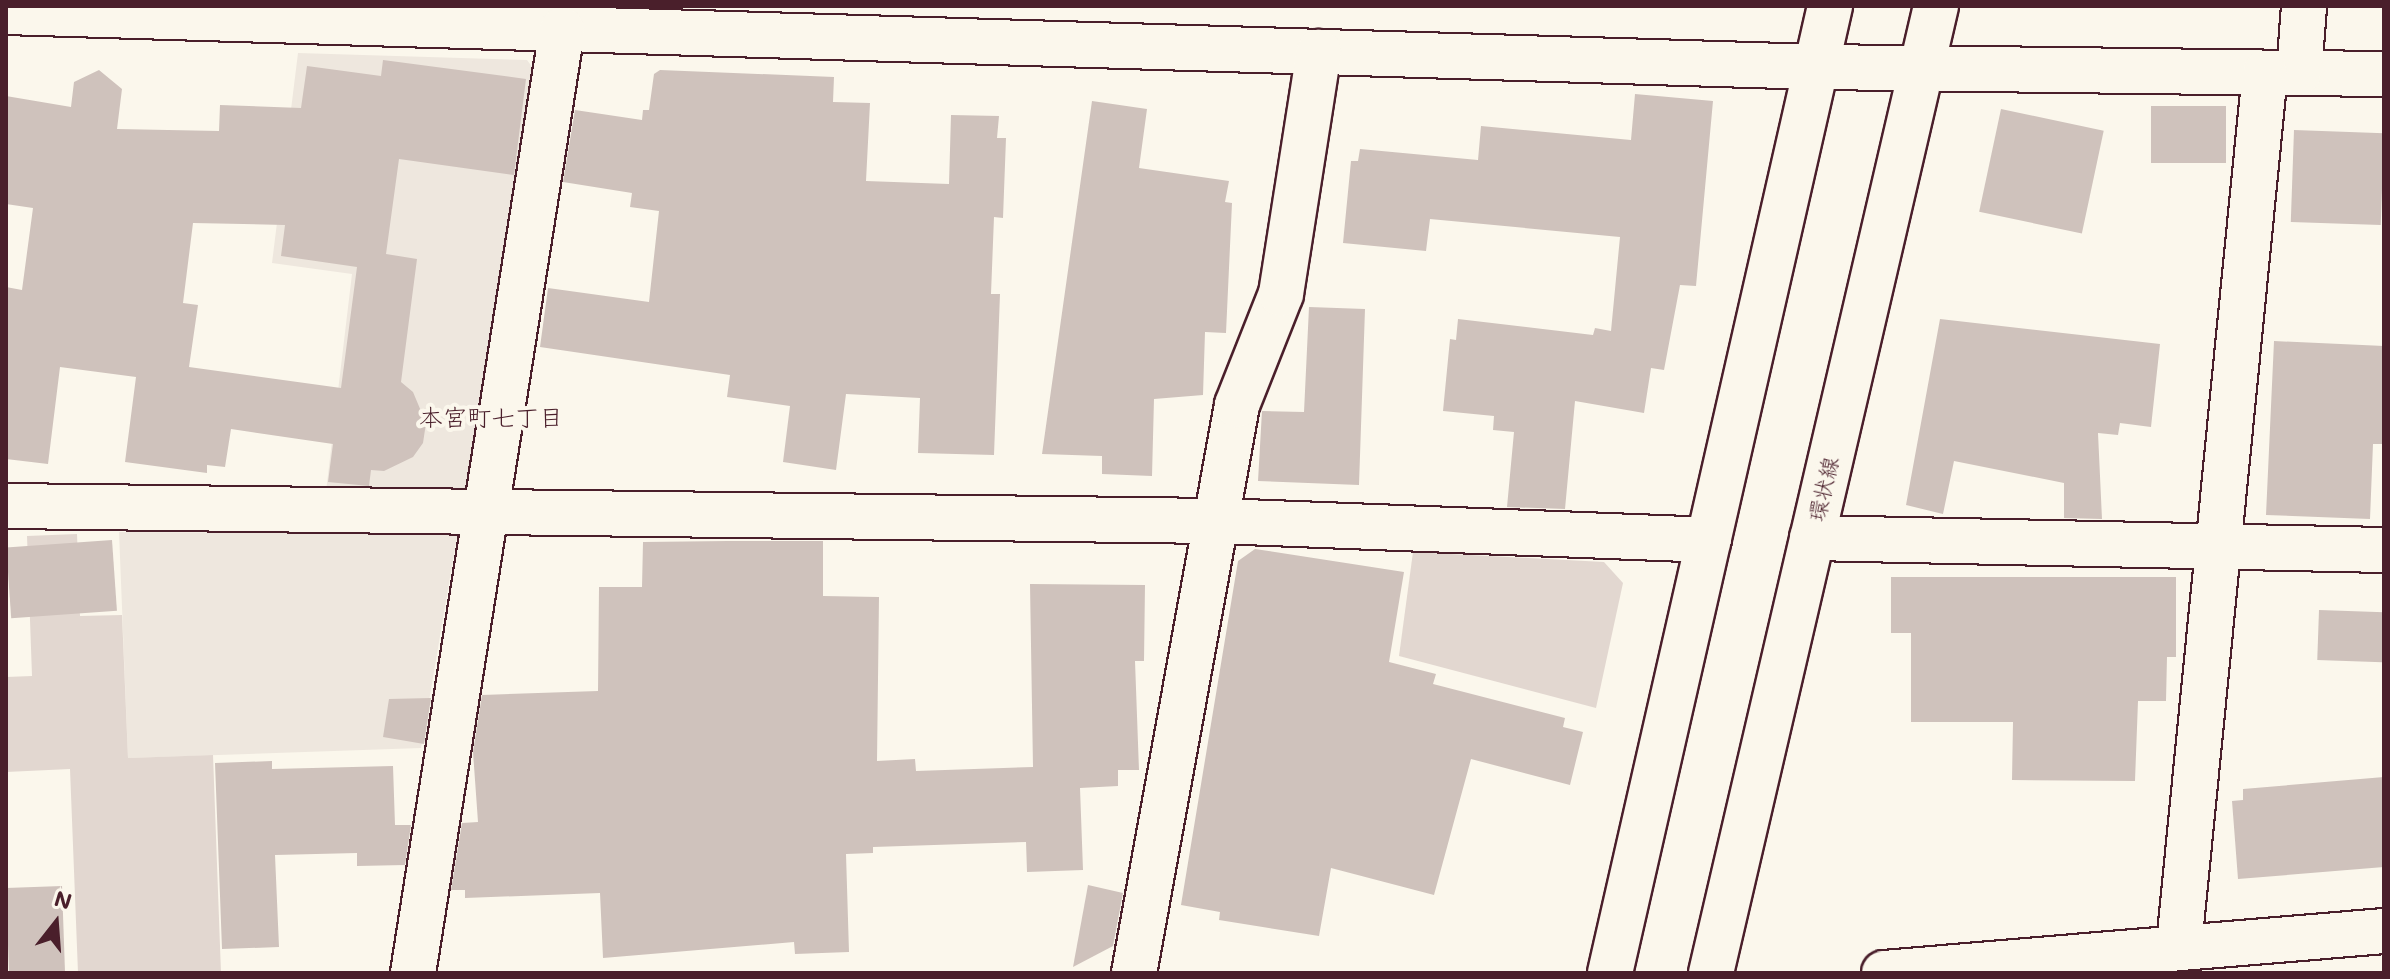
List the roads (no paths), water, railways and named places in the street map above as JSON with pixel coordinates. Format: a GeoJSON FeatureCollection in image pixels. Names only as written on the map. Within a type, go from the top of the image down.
{"type":"FeatureCollection","features":[{"type":"Feature","properties":{"kind":"street"},"geometry":{"type":"LineString","coordinates":[[1610,973],[1830,6]]}},
{"type":"Feature","properties":{"kind":"street","name":"環状線"},"geometry":{"type":"LineString","coordinates":[[1711,973],[1936,6]]}},
{"type":"Feature","properties":{"kind":"street"},"geometry":{"type":"LineString","coordinates":[[2179,945],[2221,543],[2282,73],[2304,6]]}},
{"type":"Feature","properties":{"kind":"street"},"geometry":{"type":"LineString","coordinates":[[6,12],[1817,67],[2384,74]]}},
{"type":"Feature","properties":{"kind":"street"},"geometry":{"type":"LineString","coordinates":[[413,973],[562,30]]}},
{"type":"Feature","properties":{"kind":"street"},"geometry":{"type":"LineString","coordinates":[[1134,973],[1237,405],[1281,294],[1319,52]]}},
{"type":"Feature","properties":{"kind":"street"},"geometry":{"type":"LineString","coordinates":[[6,506],[1218,521],[1709,540]]}},
{"type":"Feature","properties":{"kind":"street"},"geometry":{"type":"LineString","coordinates":[[1812,538],[2221,543],[2384,550]]}},
{"type":"Feature","properties":{"kind":"street"},"geometry":{"type":"LineString","coordinates":[[1884,973],[2179,945],[2384,931]]}},
{"type":"Feature","properties":{"kind":"district","name":"本宮町七丁目"},"geometry":{"type":"Point","coordinates":[491,417]}}]}
